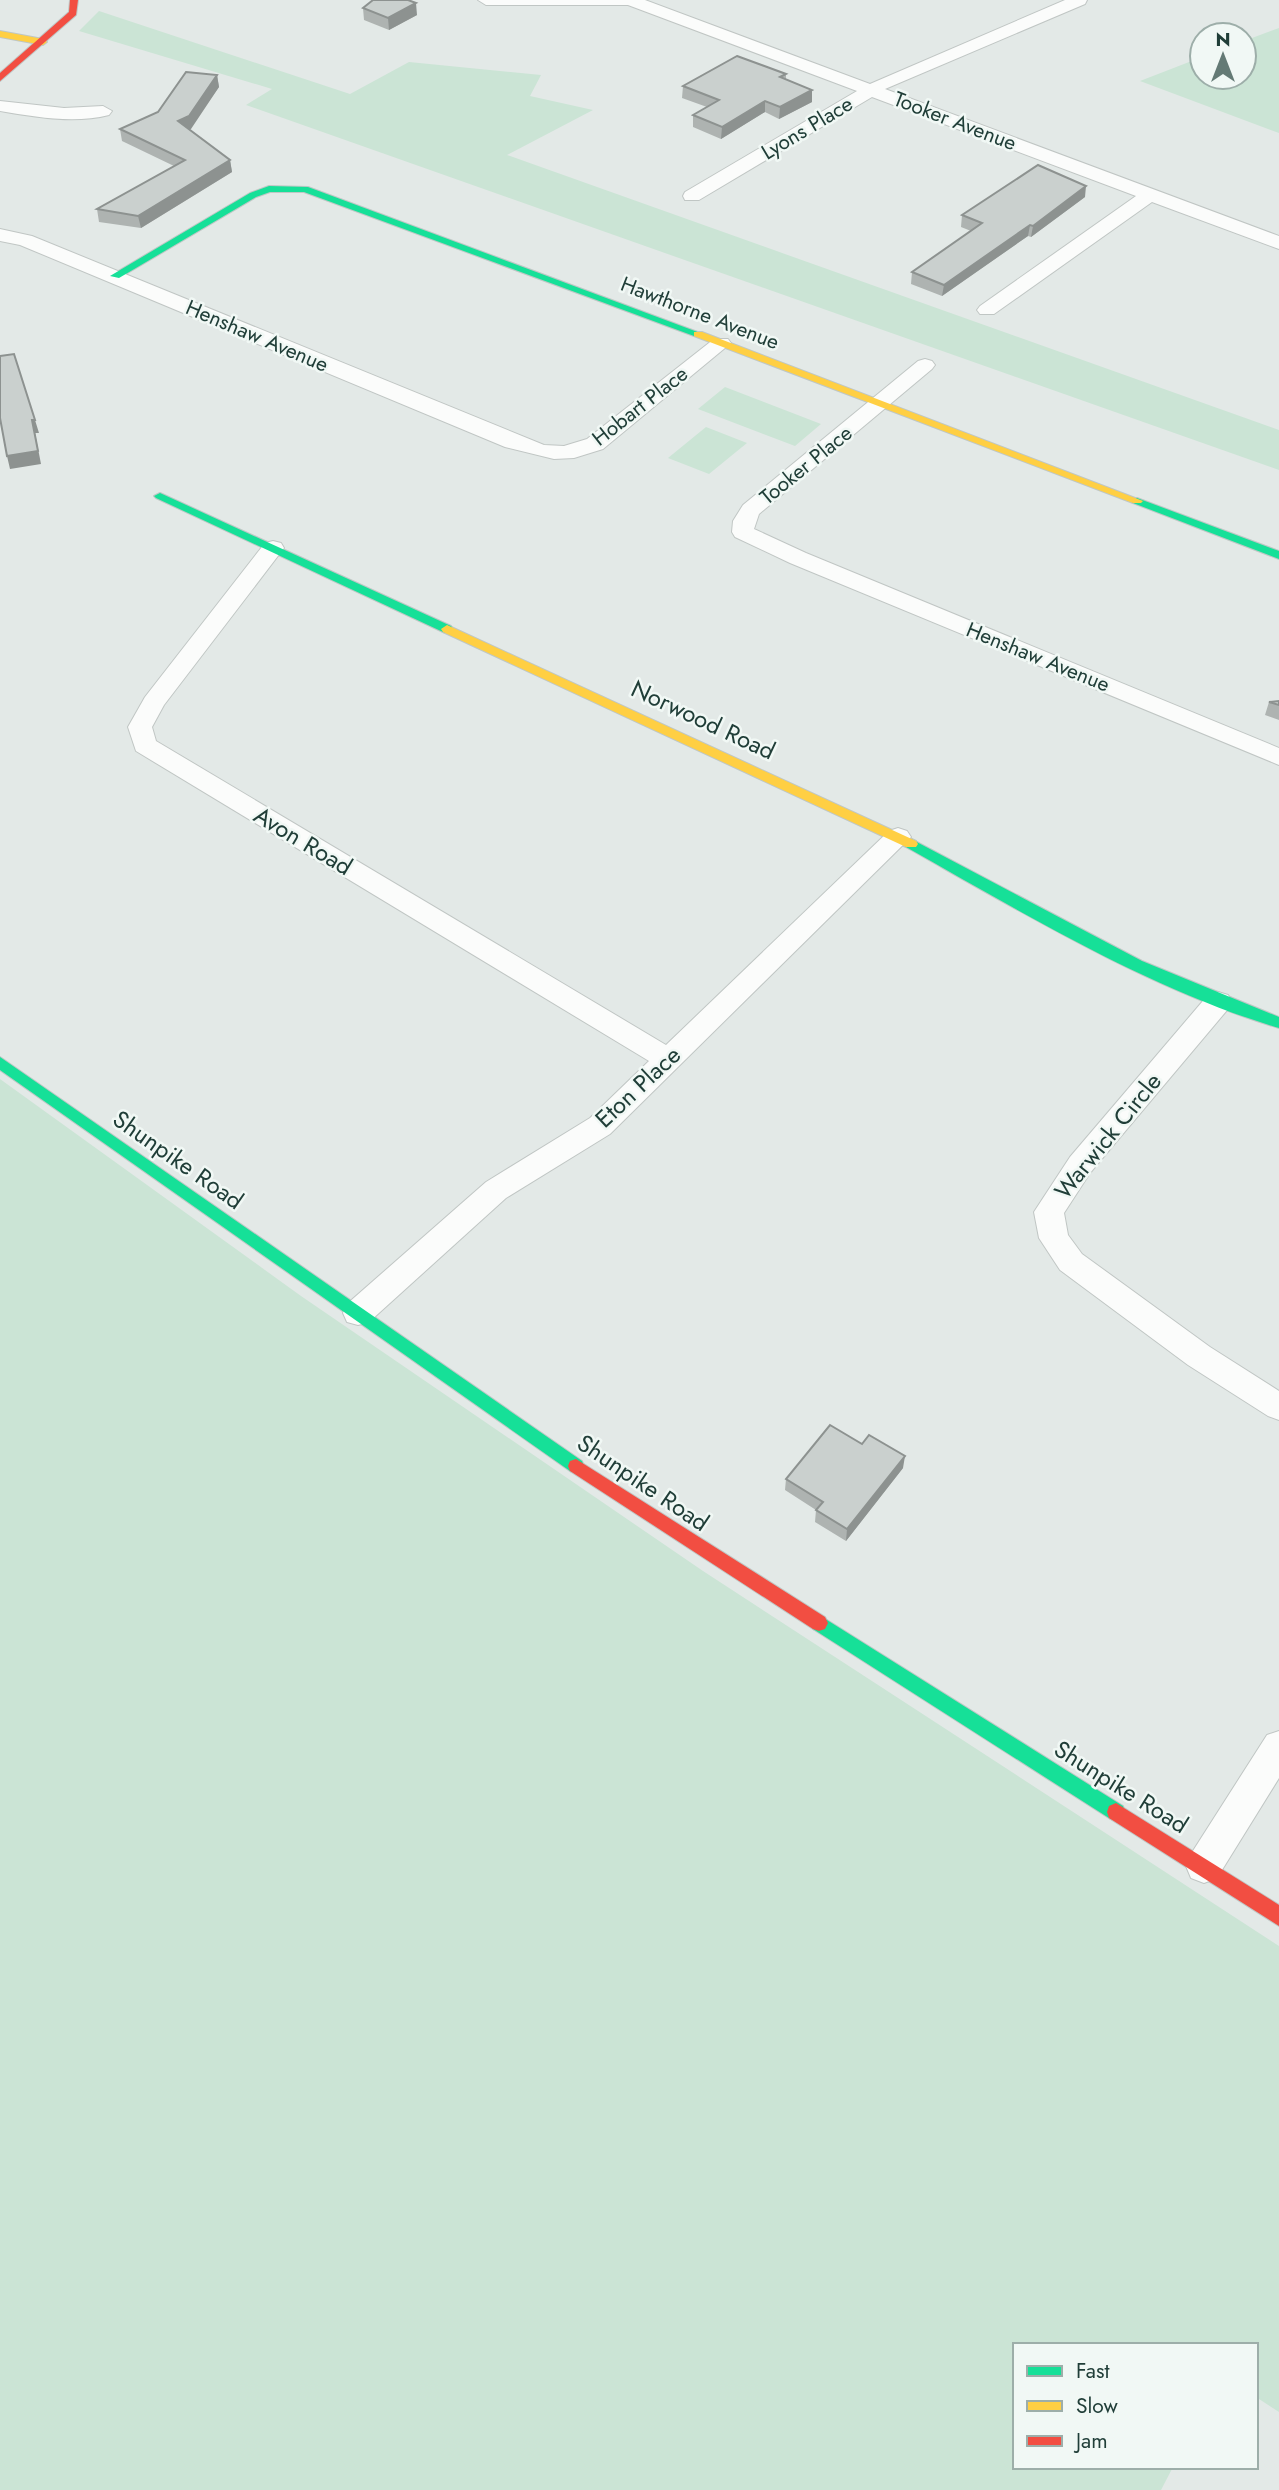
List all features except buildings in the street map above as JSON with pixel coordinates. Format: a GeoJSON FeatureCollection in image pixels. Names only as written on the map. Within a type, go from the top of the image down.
{"type":"FeatureCollection","features":[{"type":"Feature","properties":{"kind":"street"},"geometry":{"type":"LineString","coordinates":[[0,78],[73,13],[75,0]]}},
{"type":"Feature","properties":{"kind":"street","name":"Tooker Avenue"},"geometry":{"type":"LineString","coordinates":[[486,0],[632,0],[1279,243]]}},
{"type":"Feature","properties":{"kind":"street","name":"Lyons Place"},"geometry":{"type":"LineString","coordinates":[[692,196],[871,90],[1079,0]]}},
{"type":"Feature","properties":{"kind":"street"},"geometry":{"type":"LineString","coordinates":[[0,34],[43,42]]}},
{"type":"Feature","properties":{"kind":"street"},"geometry":{"type":"LineString","coordinates":[[0,106],[51,114],[103,111]]}},
{"type":"Feature","properties":{"kind":"street","name":"Hawthorne Avenue"},"geometry":{"type":"LineString","coordinates":[[115,276],[253,195],[269,189],[305,189],[721,342],[1279,555]]}},
{"type":"Feature","properties":{"kind":"street"},"geometry":{"type":"LineString","coordinates":[[987,310],[1149,195]]}},
{"type":"Feature","properties":{"kind":"street","name":"Henshaw Avenue"},"geometry":{"type":"LineString","coordinates":[[0,235],[25,240],[115,276],[513,442]]}},
{"type":"Feature","properties":{"kind":"street","name":"Hobart Place"},"geometry":{"type":"LineString","coordinates":[[513,442],[561,455],[595,444],[721,342]]}},
{"type":"Feature","properties":{"kind":"street","name":"Tooker Place"},"geometry":{"type":"LineString","coordinates":[[798,558],[743,532],[744,521],[751,510],[925,365]]}},
{"type":"Feature","properties":{"kind":"street","name":"Norwood Road"},"geometry":{"type":"LineString","coordinates":[[160,496],[898,837],[1056,926],[1218,1002]]}},
{"type":"Feature","properties":{"kind":"street","name":"Avon Road"},"geometry":{"type":"LineString","coordinates":[[273,548],[153,702],[140,727],[145,745],[669,1060]]}},
{"type":"Feature","properties":{"kind":"street","name":"Henshaw Avenue"},"geometry":{"type":"LineString","coordinates":[[798,558],[1279,757]]}},
{"type":"Feature","properties":{"kind":"street","name":"Eton Place"},"geometry":{"type":"LineString","coordinates":[[358,1313],[496,1190],[600,1126],[898,837]]}},
{"type":"Feature","properties":{"kind":"street"},"geometry":{"type":"LineString","coordinates":[[1218,1002],[1279,1023]]}},
{"type":"Feature","properties":{"kind":"street","name":"Warwick Circle"},"geometry":{"type":"LineString","coordinates":[[1218,1002],[1080,1165],[1049,1212],[1054,1238],[1071,1262],[1199,1356],[1279,1407]]}},
{"type":"Feature","properties":{"kind":"street","name":"Shunpike Road"},"geometry":{"type":"LineString","coordinates":[[0,1062],[126,1153],[610,1490],[1279,1916]]}},
{"type":"Feature","properties":{"kind":"street"},"geometry":{"type":"LineString","coordinates":[[1204,1866],[1279,1747]]}},
{"type":"Feature","properties":{"kind":"green space"},"geometry":{"type":"Polygon","coordinates":[[[99,11],[350,94],[409,62],[541,75],[530,96],[593,110],[507,155],[1279,430],[1279,470],[246,105],[272,89],[79,31],[99,11]]]}},
{"type":"Feature","properties":{"kind":"green space"},"geometry":{"type":"Polygon","coordinates":[[[1279,28],[1279,133],[1140,81],[1188,62],[1188,91],[1258,91],[1258,36],[1279,28]]]}},
{"type":"Feature","properties":{"kind":"green space"},"geometry":{"type":"Polygon","coordinates":[[[725,387],[821,424],[795,446],[698,409],[725,387]]]}},
{"type":"Feature","properties":{"kind":"green space"},"geometry":{"type":"Polygon","coordinates":[[[706,427],[747,443],[709,474],[668,458],[706,427]]]}},
{"type":"Feature","properties":{"kind":"green space"},"geometry":{"type":"Polygon","coordinates":[[[0,1079],[301,1296],[703,1571],[1279,1946],[1279,2412],[1258,2398],[1258,2343],[1013,2343],[1013,2469],[1172,2469],[1161,2490],[0,2490],[0,1079]]]}},
{"type":"Feature","properties":{"kind":"traffic: fast"},"geometry":{"type":"LineString","coordinates":[[115,276],[253,195],[269,189],[305,189],[698,334]]}},
{"type":"Feature","properties":{"kind":"traffic: fast"},"geometry":{"type":"LineString","coordinates":[[160,496],[447,629]]}},
{"type":"Feature","properties":{"kind":"traffic: fast"},"geometry":{"type":"LineString","coordinates":[[1137,501],[1279,555]]}},
{"type":"Feature","properties":{"kind":"traffic: fast"},"geometry":{"type":"LineString","coordinates":[[911,844],[1091,942],[1183,985],[1279,1023]]}},
{"type":"Feature","properties":{"kind":"traffic: fast"},"geometry":{"type":"LineString","coordinates":[[0,1062],[576,1466]]}},
{"type":"Feature","properties":{"kind":"traffic: fast"},"geometry":{"type":"LineString","coordinates":[[819,1623],[1116,1812]]}},
{"type":"Feature","properties":{"kind":"traffic: slow"},"geometry":{"type":"LineString","coordinates":[[0,34],[43,42]]}},
{"type":"Feature","properties":{"kind":"traffic: slow"},"geometry":{"type":"LineString","coordinates":[[698,334],[1137,501]]}},
{"type":"Feature","properties":{"kind":"traffic: slow"},"geometry":{"type":"LineString","coordinates":[[447,629],[911,844]]}},
{"type":"Feature","properties":{"kind":"traffic: jam"},"geometry":{"type":"LineString","coordinates":[[0,78],[73,13],[74,0]]}},
{"type":"Feature","properties":{"kind":"traffic: jam"},"geometry":{"type":"LineString","coordinates":[[576,1466],[819,1623]]}},
{"type":"Feature","properties":{"kind":"traffic: jam"},"geometry":{"type":"LineString","coordinates":[[1116,1812],[1279,1916]]}}]}
